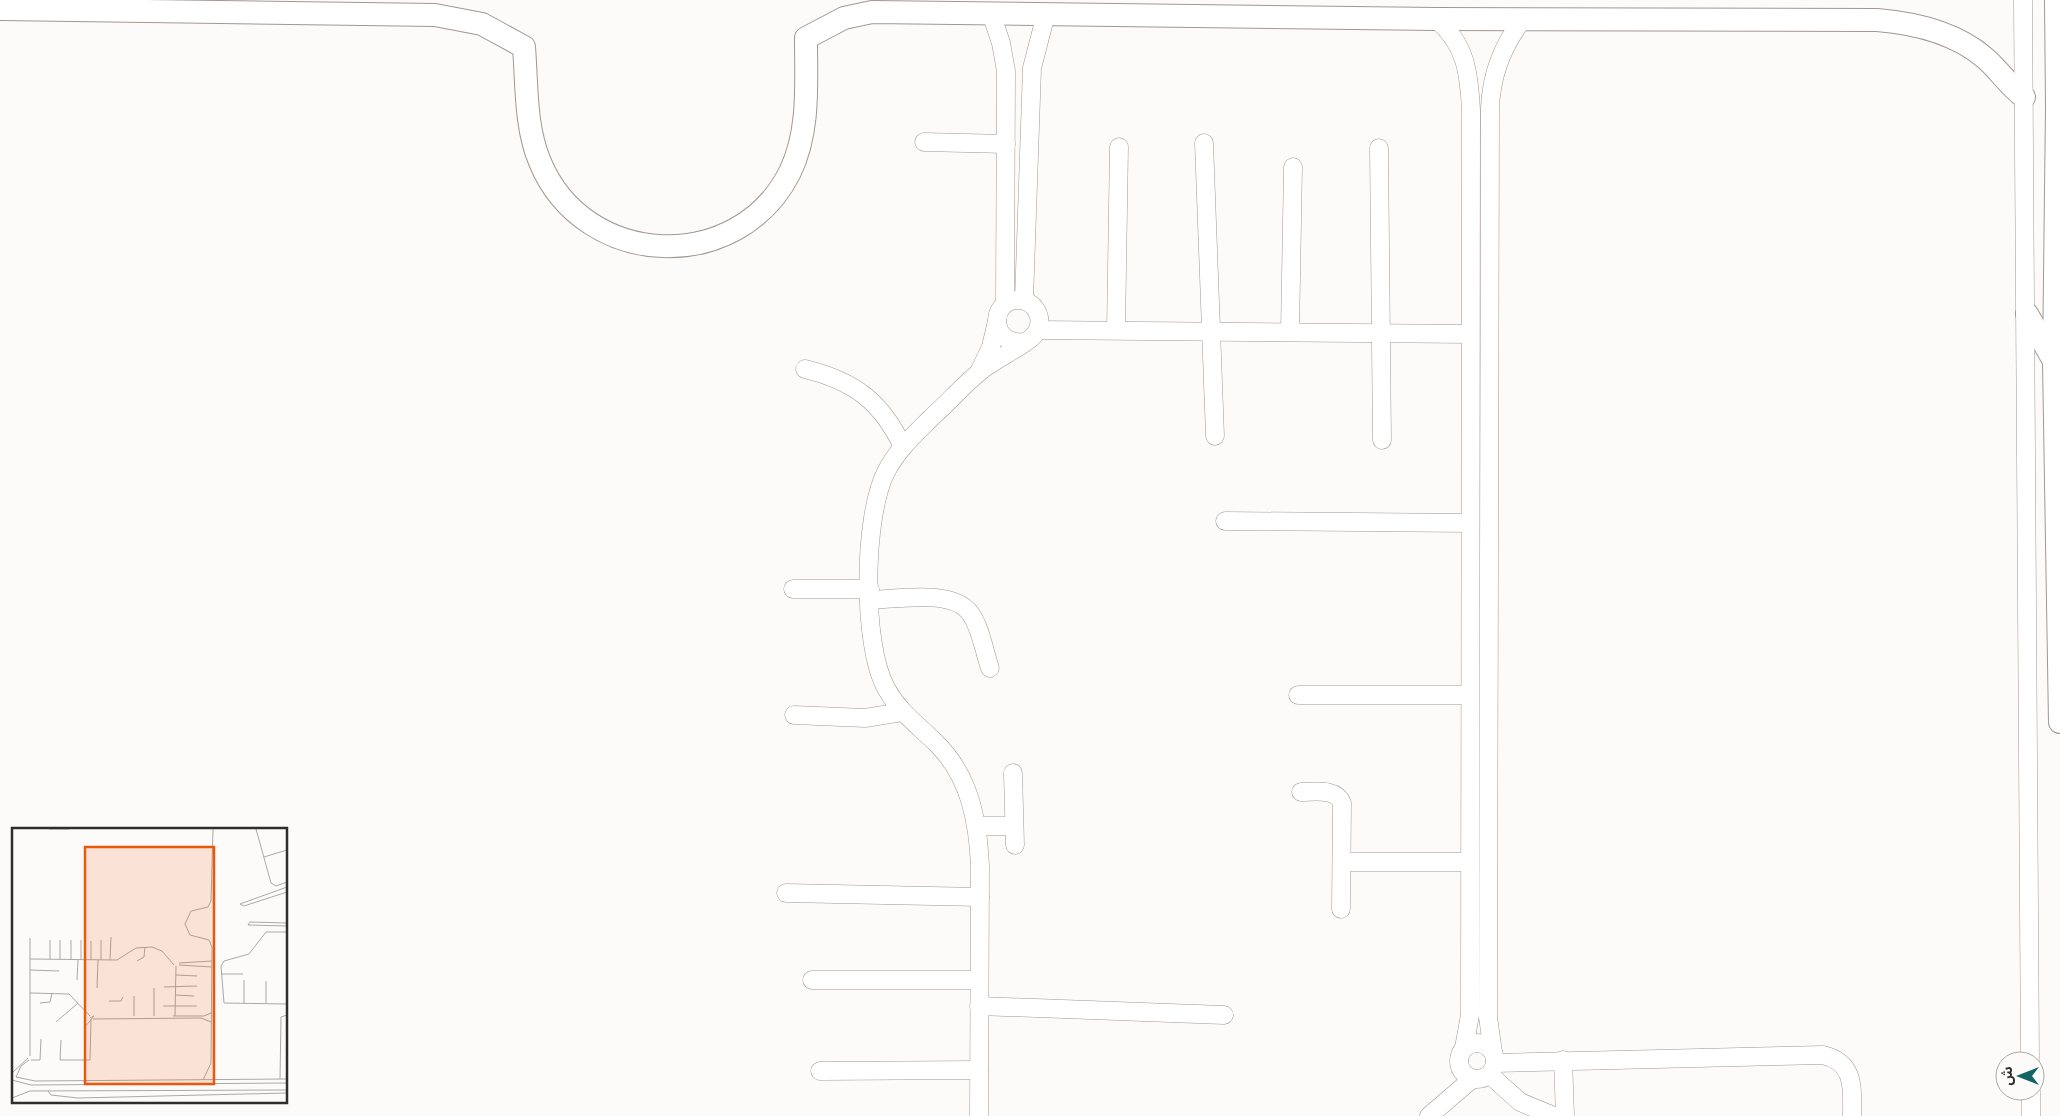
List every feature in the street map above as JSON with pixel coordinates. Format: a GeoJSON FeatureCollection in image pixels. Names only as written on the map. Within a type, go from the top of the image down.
{"type":"FeatureCollection","features":[{"type":"Feature","properties":{"kind":"street"},"geometry":{"type":"LineString","coordinates":[[2023,0],[2027,314],[2030,1051]]}},
{"type":"Feature","properties":{"kind":"street"},"geometry":{"type":"LineString","coordinates":[[2056,0],[2054,361],[2060,722]]}},
{"type":"Feature","properties":{"kind":"street"},"geometry":{"type":"LineString","coordinates":[[0,9],[435,15],[482,24],[524,47],[530,128],[534,146],[540,162],[558,194],[584,219],[599,229],[632,243],[668,247],[704,242],[738,227],[761,210],[790,173],[802,137],[806,99],[806,38],[844,18],[872,12],[1894,21],[1928,29],[1974,50],[1986,58],[2024,97]]}},
{"type":"Feature","properties":{"kind":"street"},"geometry":{"type":"LineString","coordinates":[[991,13],[1004,57],[1006,85],[1005,304]]}},
{"type":"Feature","properties":{"kind":"street"},"geometry":{"type":"LineString","coordinates":[[1024,300],[1030,86],[1035,51],[1046,14]]}},
{"type":"Feature","properties":{"kind":"street"},"geometry":{"type":"LineString","coordinates":[[1436,18],[1446,27],[1460,46],[1465,57],[1470,81],[1470,695],[1478,778],[1488,1017],[1492,1063],[1478,1080],[1472,1079],[1460,1069],[1459,1058],[1464,1048],[1470,1015],[1469,862],[1478,778],[1489,411],[1491,93],[1502,54],[1523,19]]}},
{"type":"Feature","properties":{"kind":"street"},"geometry":{"type":"LineString","coordinates":[[1006,85],[1030,86]]}},
{"type":"Feature","properties":{"kind":"street"},"geometry":{"type":"LineString","coordinates":[[924,142],[1006,144]]}},
{"type":"Feature","properties":{"kind":"street"},"geometry":{"type":"LineString","coordinates":[[1204,143],[1214,436]]}},
{"type":"Feature","properties":{"kind":"street"},"geometry":{"type":"LineString","coordinates":[[1116,330],[1119,147]]}},
{"type":"Feature","properties":{"kind":"street"},"geometry":{"type":"LineString","coordinates":[[1379,148],[1382,440]]}},
{"type":"Feature","properties":{"kind":"street"},"geometry":{"type":"LineString","coordinates":[[1290,332],[1293,167]]}},
{"type":"Feature","properties":{"kind":"street"},"geometry":{"type":"LineString","coordinates":[[980,371],[991,347],[998,315],[1005,304],[1011,301],[1024,300],[1038,312],[1038,330],[1030,340],[1017,343],[1005,339],[998,328],[997,321]]}},
{"type":"Feature","properties":{"kind":"street"},"geometry":{"type":"LineString","coordinates":[[2027,314],[2054,361]]}},
{"type":"Feature","properties":{"kind":"street"},"geometry":{"type":"LineString","coordinates":[[1038,330],[1470,334]]}},
{"type":"Feature","properties":{"kind":"street"},"geometry":{"type":"LineString","coordinates":[[979,1116],[980,897],[977,826],[967,789],[950,758],[902,712],[885,686],[879,672],[872,642],[870,540],[875,503],[886,472],[903,447],[980,371],[1024,342]]}},
{"type":"Feature","properties":{"kind":"street"},"geometry":{"type":"LineString","coordinates":[[805,370],[837,378],[865,394],[887,418],[903,447]]}},
{"type":"Feature","properties":{"kind":"street"},"geometry":{"type":"LineString","coordinates":[[1470,411],[1489,411]]}},
{"type":"Feature","properties":{"kind":"street"},"geometry":{"type":"LineString","coordinates":[[1225,521],[1470,523]]}},
{"type":"Feature","properties":{"kind":"street"},"geometry":{"type":"LineString","coordinates":[[793,589],[943,598],[958,602],[965,607],[974,620],[990,668]]}},
{"type":"Feature","properties":{"kind":"street"},"geometry":{"type":"LineString","coordinates":[[1298,695],[1470,695]]}},
{"type":"Feature","properties":{"kind":"street"},"geometry":{"type":"LineString","coordinates":[[794,715],[865,718],[902,712]]}},
{"type":"Feature","properties":{"kind":"street"},"geometry":{"type":"LineString","coordinates":[[1013,773],[1015,845]]}},
{"type":"Feature","properties":{"kind":"street"},"geometry":{"type":"LineString","coordinates":[[1301,792],[1330,793],[1340,799],[1343,807],[1341,909]]}},
{"type":"Feature","properties":{"kind":"street"},"geometry":{"type":"LineString","coordinates":[[977,826],[1014,826]]}},
{"type":"Feature","properties":{"kind":"street"},"geometry":{"type":"LineString","coordinates":[[1342,862],[1469,862]]}},
{"type":"Feature","properties":{"kind":"street"},"geometry":{"type":"LineString","coordinates":[[786,894],[980,897]]}},
{"type":"Feature","properties":{"kind":"street"},"geometry":{"type":"LineString","coordinates":[[812,980],[980,980]]}},
{"type":"Feature","properties":{"kind":"street"},"geometry":{"type":"LineString","coordinates":[[980,1006],[1224,1015]]}},
{"type":"Feature","properties":{"kind":"street"},"geometry":{"type":"LineString","coordinates":[[1464,1048],[1469,1044],[1482,1044],[1492,1063],[1520,1102],[1554,1116]]}},
{"type":"Feature","properties":{"kind":"street"},"geometry":{"type":"LineString","coordinates":[[1492,1063],[1823,1055],[1838,1060],[1848,1071],[1852,1086],[1852,1116]]}},
{"type":"Feature","properties":{"kind":"street"},"geometry":{"type":"LineString","coordinates":[[1563,1060],[1564,1116]]}},
{"type":"Feature","properties":{"kind":"street"},"geometry":{"type":"LineString","coordinates":[[820,1071],[979,1070]]}},
{"type":"Feature","properties":{"kind":"street"},"geometry":{"type":"LineString","coordinates":[[1429,1116],[1472,1079]]}},
{"type":"Feature","properties":{"kind":"street"},"geometry":{"type":"LineString","coordinates":[[2031,1101],[2031,1116]]}}]}
